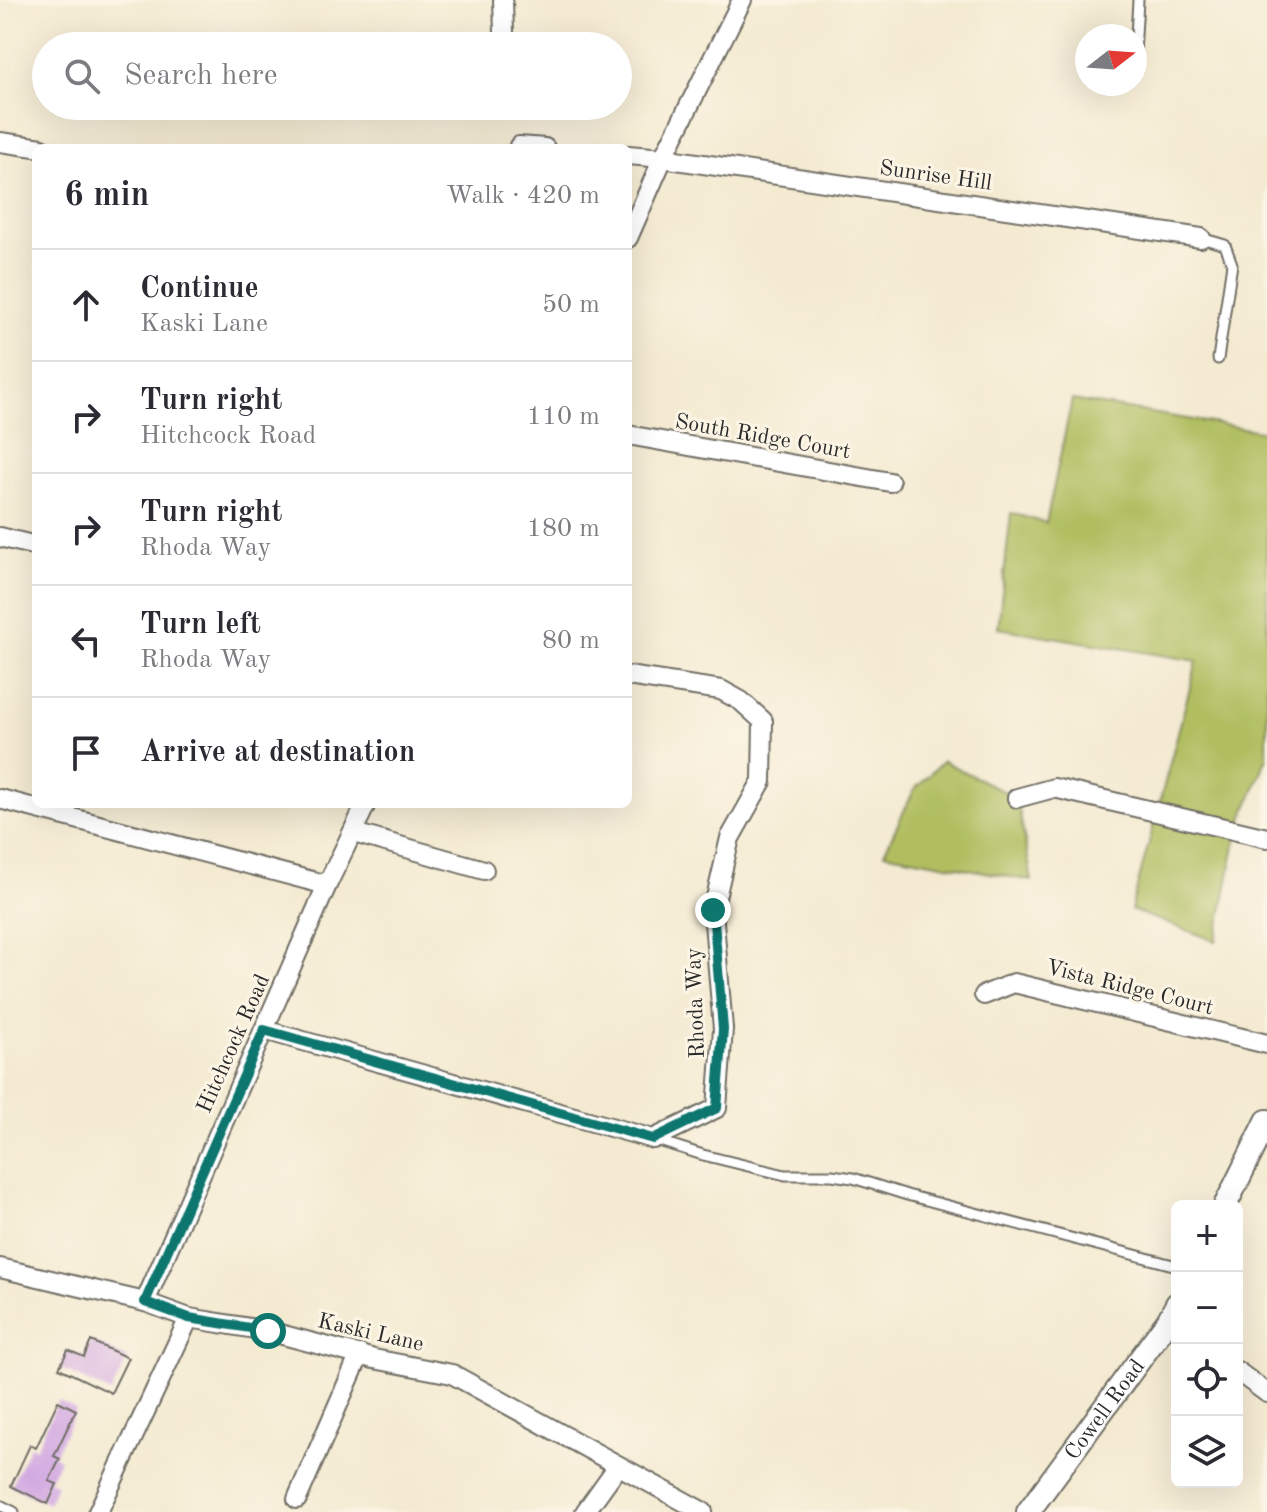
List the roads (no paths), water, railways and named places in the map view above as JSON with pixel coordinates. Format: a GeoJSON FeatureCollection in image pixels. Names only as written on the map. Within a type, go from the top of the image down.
{"type":"FeatureCollection","features":[{"type":"Feature","properties":{"kind":"street"},"geometry":{"type":"LineString","coordinates":[[503,0],[504,32]]}},
{"type":"Feature","properties":{"kind":"street"},"geometry":{"type":"LineString","coordinates":[[632,229],[663,158],[742,0]]}},
{"type":"Feature","properties":{"kind":"street"},"geometry":{"type":"LineString","coordinates":[[0,142],[32,147]]}},
{"type":"Feature","properties":{"kind":"street","name":"Sunrise Hill"},"geometry":{"type":"LineString","coordinates":[[632,155],[1201,238]]}},
{"type":"Feature","properties":{"kind":"street","name":"South Ridge Court"},"geometry":{"type":"LineString","coordinates":[[632,436],[890,482]]}},
{"type":"Feature","properties":{"kind":"street"},"geometry":{"type":"LineString","coordinates":[[0,537],[32,545]]}},
{"type":"Feature","properties":{"kind":"street","name":"Rhoda Way"},"geometry":{"type":"LineString","coordinates":[[632,677],[721,690],[741,701],[763,721],[762,781],[730,838],[713,910],[723,1029],[717,1108],[653,1139]]}},
{"type":"Feature","properties":{"kind":"street"},"geometry":{"type":"LineString","coordinates":[[1017,798],[1054,788],[1267,838]]}},
{"type":"Feature","properties":{"kind":"street"},"geometry":{"type":"LineString","coordinates":[[0,799],[32,807]]}},
{"type":"Feature","properties":{"kind":"street"},"geometry":{"type":"LineString","coordinates":[[34,808],[327,885]]}},
{"type":"Feature","properties":{"kind":"street","name":"Hitchcock Road"},"geometry":{"type":"LineString","coordinates":[[145,1302],[327,885],[364,808]]}},
{"type":"Feature","properties":{"kind":"street"},"geometry":{"type":"LineString","coordinates":[[354,833],[484,870]]}},
{"type":"Feature","properties":{"kind":"street","name":"Vista Ridge Court"},"geometry":{"type":"LineString","coordinates":[[984,995],[1014,983],[1267,1044]]}},
{"type":"Feature","properties":{"kind":"street"},"geometry":{"type":"LineString","coordinates":[[264,1030],[653,1139]]}},
{"type":"Feature","properties":{"kind":"street"},"geometry":{"type":"LineString","coordinates":[[1228,1200],[1267,1122]]}},
{"type":"Feature","properties":{"kind":"street","name":"Kaski Lane"},"geometry":{"type":"LineString","coordinates":[[0,1268],[145,1302],[189,1318],[268,1331],[374,1359],[452,1374],[703,1512]]}},
{"type":"Feature","properties":{"kind":"street"},"geometry":{"type":"LineString","coordinates":[[98,1512],[189,1318]]}},
{"type":"Feature","properties":{"kind":"street","name":"Cowell Road"},"geometry":{"type":"LineString","coordinates":[[1028,1512],[1171,1322]]}},
{"type":"Feature","properties":{"kind":"street"},"geometry":{"type":"LineString","coordinates":[[297,1499],[360,1354]]}},
{"type":"Feature","properties":{"kind":"street"},"geometry":{"type":"LineString","coordinates":[[1243,1375],[1267,1393]]}},
{"type":"Feature","properties":{"kind":"street"},"geometry":{"type":"LineString","coordinates":[[585,1512],[618,1466]]}},
{"type":"Feature","properties":{"kind":"lane"},"geometry":{"type":"LineString","coordinates":[[1137,24],[1138,0]]}},
{"type":"Feature","properties":{"kind":"lane"},"geometry":{"type":"LineString","coordinates":[[1201,238],[1225,245],[1232,264],[1218,359]]}},
{"type":"Feature","properties":{"kind":"lane"},"geometry":{"type":"LineString","coordinates":[[653,1139],[785,1175],[842,1176],[1171,1264]]}},
{"type":"Feature","properties":{"kind":"lane"},"geometry":{"type":"LineString","coordinates":[[0,1505],[14,1512]]}}]}
